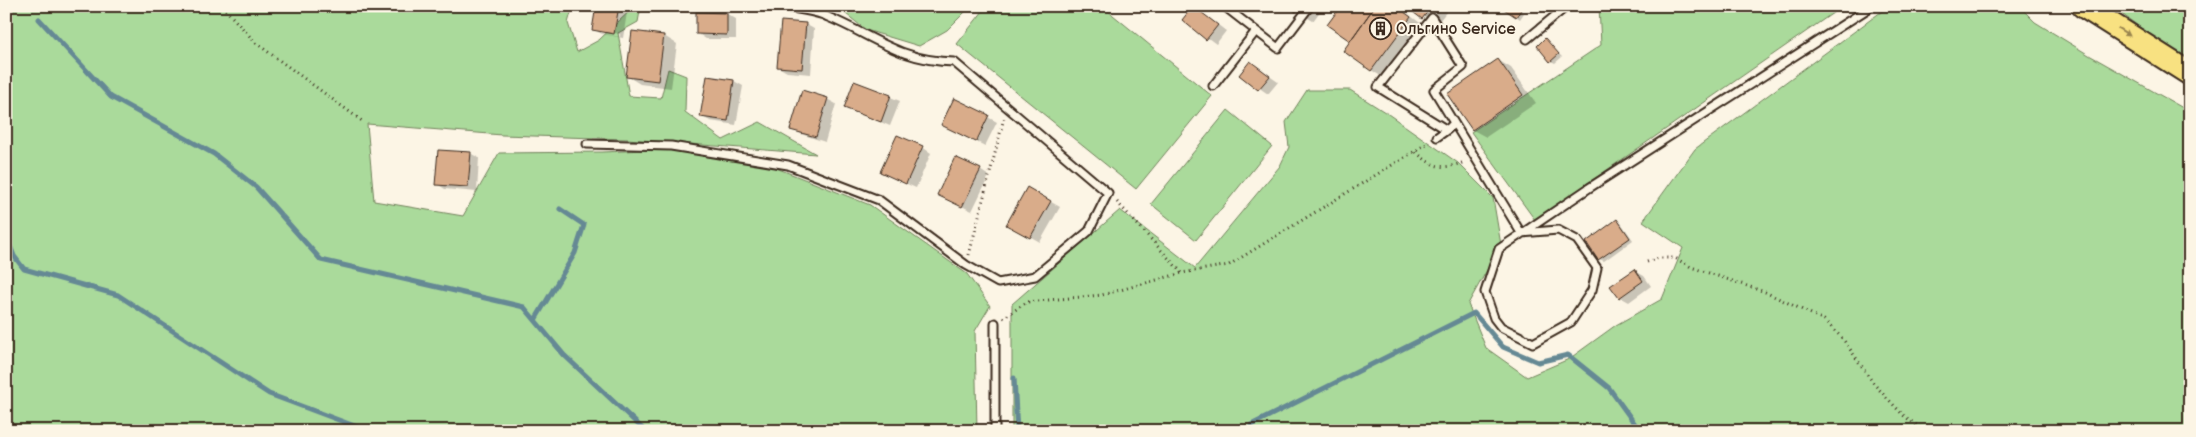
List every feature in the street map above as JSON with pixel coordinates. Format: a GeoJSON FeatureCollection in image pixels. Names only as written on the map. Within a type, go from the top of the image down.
{"type":"FeatureCollection","features":[{"type":"Feature","properties":{"kind":"main road"},"geometry":{"type":"LineString","coordinates":[[2083,6],[2190,74]]}},
{"type":"Feature","properties":{"kind":"lane"},"geometry":{"type":"LineString","coordinates":[[588,144],[671,146],[788,165],[879,200],[966,265],[998,283],[1034,276],[1089,230],[1108,193],[954,62],[934,62],[892,50],[827,16],[779,6]]}},
{"type":"Feature","properties":{"kind":"lane"},"geometry":{"type":"LineString","coordinates":[[1224,6],[1278,48],[1310,6]]}},
{"type":"Feature","properties":{"kind":"lane"},"geometry":{"type":"LineString","coordinates":[[1527,39],[1567,6]]}},
{"type":"Feature","properties":{"kind":"lane"},"geometry":{"type":"LineString","coordinates":[[1521,233],[1558,230],[1576,240],[1597,268],[1592,290],[1571,322],[1533,344],[1501,327],[1494,318],[1485,292],[1499,248],[1521,233],[1872,6]]}},
{"type":"Feature","properties":{"kind":"lane"},"geometry":{"type":"LineString","coordinates":[[1447,130],[1378,87],[1432,18],[1463,67],[1434,90],[1521,233]]}},
{"type":"Feature","properties":{"kind":"lane"},"geometry":{"type":"LineString","coordinates":[[1212,86],[1256,31]]}},
{"type":"Feature","properties":{"kind":"lane"},"geometry":{"type":"LineString","coordinates":[[1437,137],[1453,124]]}},
{"type":"Feature","properties":{"kind":"lane"},"geometry":{"type":"LineString","coordinates":[[995,323],[995,431]]}},
{"type":"Feature","properties":{"kind":"path"},"geometry":{"type":"LineString","coordinates":[[222,6],[256,43],[362,121]]}},
{"type":"Feature","properties":{"kind":"path"},"geometry":{"type":"LineString","coordinates":[[1827,6],[1833,12]]}},
{"type":"Feature","properties":{"kind":"path"},"geometry":{"type":"LineString","coordinates":[[966,265],[1007,107]]}},
{"type":"Feature","properties":{"kind":"path"},"geometry":{"type":"LineString","coordinates":[[995,323],[1027,302],[1102,295],[1182,273],[1229,265],[1416,152],[1437,137]]}},
{"type":"Feature","properties":{"kind":"path"},"geometry":{"type":"LineString","coordinates":[[1416,152],[1430,164],[1448,168],[1475,159]]}},
{"type":"Feature","properties":{"kind":"path"},"geometry":{"type":"LineString","coordinates":[[1108,193],[1182,273]]}},
{"type":"Feature","properties":{"kind":"path"},"geometry":{"type":"LineString","coordinates":[[1647,262],[1659,258],[1675,258],[1691,267],[1765,292],[1824,320],[1843,339],[1874,384],[1903,415],[1924,431]]}},
{"type":"Feature","properties":{"kind":"green space"},"geometry":{"type":"Polygon","coordinates":[[[6,6],[573,6],[568,23],[577,52],[599,40],[635,6],[641,6],[638,22],[618,33],[629,96],[661,98],[668,69],[686,76],[685,112],[723,140],[760,122],[816,154],[627,139],[502,135],[367,124],[374,201],[463,216],[499,153],[667,149],[771,166],[870,205],[967,274],[990,306],[975,331],[977,431],[6,431],[6,6]]]}},
{"type":"Feature","properties":{"kind":"green space"},"geometry":{"type":"Polygon","coordinates":[[[836,6],[971,6],[947,30],[919,46],[866,30],[836,6]]]}},
{"type":"Feature","properties":{"kind":"green space"},"geometry":{"type":"Polygon","coordinates":[[[987,6],[1102,6],[1212,96],[1136,189],[957,44],[987,6]]]}},
{"type":"Feature","properties":{"kind":"green space"},"geometry":{"type":"Polygon","coordinates":[[[1599,6],[1843,6],[1535,220],[1471,132],[1601,45],[1599,6]]]}},
{"type":"Feature","properties":{"kind":"green space"},"geometry":{"type":"Polygon","coordinates":[[[1889,6],[2019,6],[2035,22],[2190,112],[2190,431],[1012,431],[1012,304],[1120,210],[1195,268],[1280,166],[1289,147],[1286,122],[1307,90],[1350,90],[1458,163],[1493,198],[1501,245],[1468,304],[1486,348],[1527,377],[1569,359],[1616,325],[1662,299],[1683,248],[1643,221],[1695,149],[1889,6]]]}},
{"type":"Feature","properties":{"kind":"green space"},"geometry":{"type":"Polygon","coordinates":[[[2111,6],[2181,6],[2190,12],[2190,60],[2153,37],[2111,6]]]}},
{"type":"Feature","properties":{"kind":"green space"},"geometry":{"type":"Polygon","coordinates":[[[1228,110],[1272,146],[1196,240],[1151,204],[1228,110]]]}},
{"type":"Feature","properties":{"kind":"building"},"geometry":{"type":"Polygon","coordinates":[[[596,6],[619,6],[614,34],[592,30],[596,6]]]}},
{"type":"Feature","properties":{"kind":"building"},"geometry":{"type":"Polygon","coordinates":[[[1193,6],[1218,25],[1206,40],[1182,20],[1193,6]]]}},
{"type":"Feature","properties":{"kind":"building"},"geometry":{"type":"Polygon","coordinates":[[[1287,6],[1300,6],[1296,12],[1287,6]]]}},
{"type":"Feature","properties":{"kind":"building"},"geometry":{"type":"Polygon","coordinates":[[[1341,6],[1375,6],[1350,41],[1327,25],[1341,6]]]}},
{"type":"Feature","properties":{"kind":"building","name":"Ольгино Service"},"geometry":{"type":"Polygon","coordinates":[[[1375,6],[1396,6],[1411,17],[1371,71],[1343,51],[1375,6]]]}},
{"type":"Feature","properties":{"kind":"building"},"geometry":{"type":"Polygon","coordinates":[[[1405,6],[1432,6],[1422,19],[1405,6]]]}},
{"type":"Feature","properties":{"kind":"building"},"geometry":{"type":"Polygon","coordinates":[[[1506,6],[1516,6],[1521,10],[1516,17],[1504,9],[1506,6]]]}},
{"type":"Feature","properties":{"kind":"building"},"geometry":{"type":"Polygon","coordinates":[[[696,12],[727,13],[727,35],[696,34],[696,12]]]}},
{"type":"Feature","properties":{"kind":"building"},"geometry":{"type":"Polygon","coordinates":[[[781,21],[806,23],[802,69],[777,67],[781,21]]]}},
{"type":"Feature","properties":{"kind":"building"},"geometry":{"type":"Polygon","coordinates":[[[632,31],[664,35],[658,81],[626,77],[632,31]]]}},
{"type":"Feature","properties":{"kind":"building"},"geometry":{"type":"Polygon","coordinates":[[[1545,38],[1559,54],[1550,62],[1537,46],[1545,38]]]}},
{"type":"Feature","properties":{"kind":"building"},"geometry":{"type":"Polygon","coordinates":[[[1498,59],[1523,95],[1472,130],[1447,94],[1498,59]]]}},
{"type":"Feature","properties":{"kind":"building"},"geometry":{"type":"Polygon","coordinates":[[[1250,61],[1270,76],[1258,90],[1239,75],[1250,61]]]}},
{"type":"Feature","properties":{"kind":"building"},"geometry":{"type":"Polygon","coordinates":[[[707,76],[734,80],[728,121],[700,117],[707,76]]]}},
{"type":"Feature","properties":{"kind":"building"},"geometry":{"type":"Polygon","coordinates":[[[854,81],[891,95],[881,122],[844,108],[854,81]]]}},
{"type":"Feature","properties":{"kind":"building"},"geometry":{"type":"Polygon","coordinates":[[[802,90],[828,98],[816,137],[790,130],[802,90]]]}},
{"type":"Feature","properties":{"kind":"building"},"geometry":{"type":"Polygon","coordinates":[[[954,98],[989,115],[976,142],[941,125],[954,98]]]}},
{"type":"Feature","properties":{"kind":"building"},"geometry":{"type":"Polygon","coordinates":[[[897,135],[923,146],[906,184],[880,172],[897,135]]]}},
{"type":"Feature","properties":{"kind":"building"},"geometry":{"type":"Polygon","coordinates":[[[438,150],[471,152],[468,187],[435,185],[438,150]]]}},
{"type":"Feature","properties":{"kind":"building"},"geometry":{"type":"Polygon","coordinates":[[[955,157],[981,169],[962,207],[937,195],[955,157]]]}},
{"type":"Feature","properties":{"kind":"building"},"geometry":{"type":"Polygon","coordinates":[[[1027,187],[1051,201],[1030,238],[1006,225],[1027,187]]]}},
{"type":"Feature","properties":{"kind":"building"},"geometry":{"type":"Polygon","coordinates":[[[1617,219],[1630,238],[1598,260],[1586,242],[1617,219]]]}},
{"type":"Feature","properties":{"kind":"building"},"geometry":{"type":"Polygon","coordinates":[[[1635,269],[1643,281],[1619,298],[1610,286],[1635,269]]]}},
{"type":"Feature","properties":{"kind":"waterway"},"geometry":{"type":"LineString","coordinates":[[39,19],[111,97],[214,154],[256,187],[321,260],[524,307],[564,355],[645,431]]}},
{"type":"Feature","properties":{"kind":"waterway"},"geometry":{"type":"LineString","coordinates":[[535,320],[575,253],[584,225],[560,209]]}},
{"type":"Feature","properties":{"kind":"waterway"},"geometry":{"type":"LineString","coordinates":[[6,236],[14,256],[24,269],[118,295],[269,394],[368,431]]}},
{"type":"Feature","properties":{"kind":"waterway"},"geometry":{"type":"LineString","coordinates":[[1251,431],[1251,425],[1474,313],[1503,347],[1538,362],[1568,355],[1609,388],[1640,431]]}},
{"type":"Feature","properties":{"kind":"waterway"},"geometry":{"type":"LineString","coordinates":[[1014,378],[1017,431]]}},
{"type":"Feature","properties":{"kind":"place","name":"Ольгино Service"},"geometry":{"type":"Point","coordinates":[1380,29]}}]}
